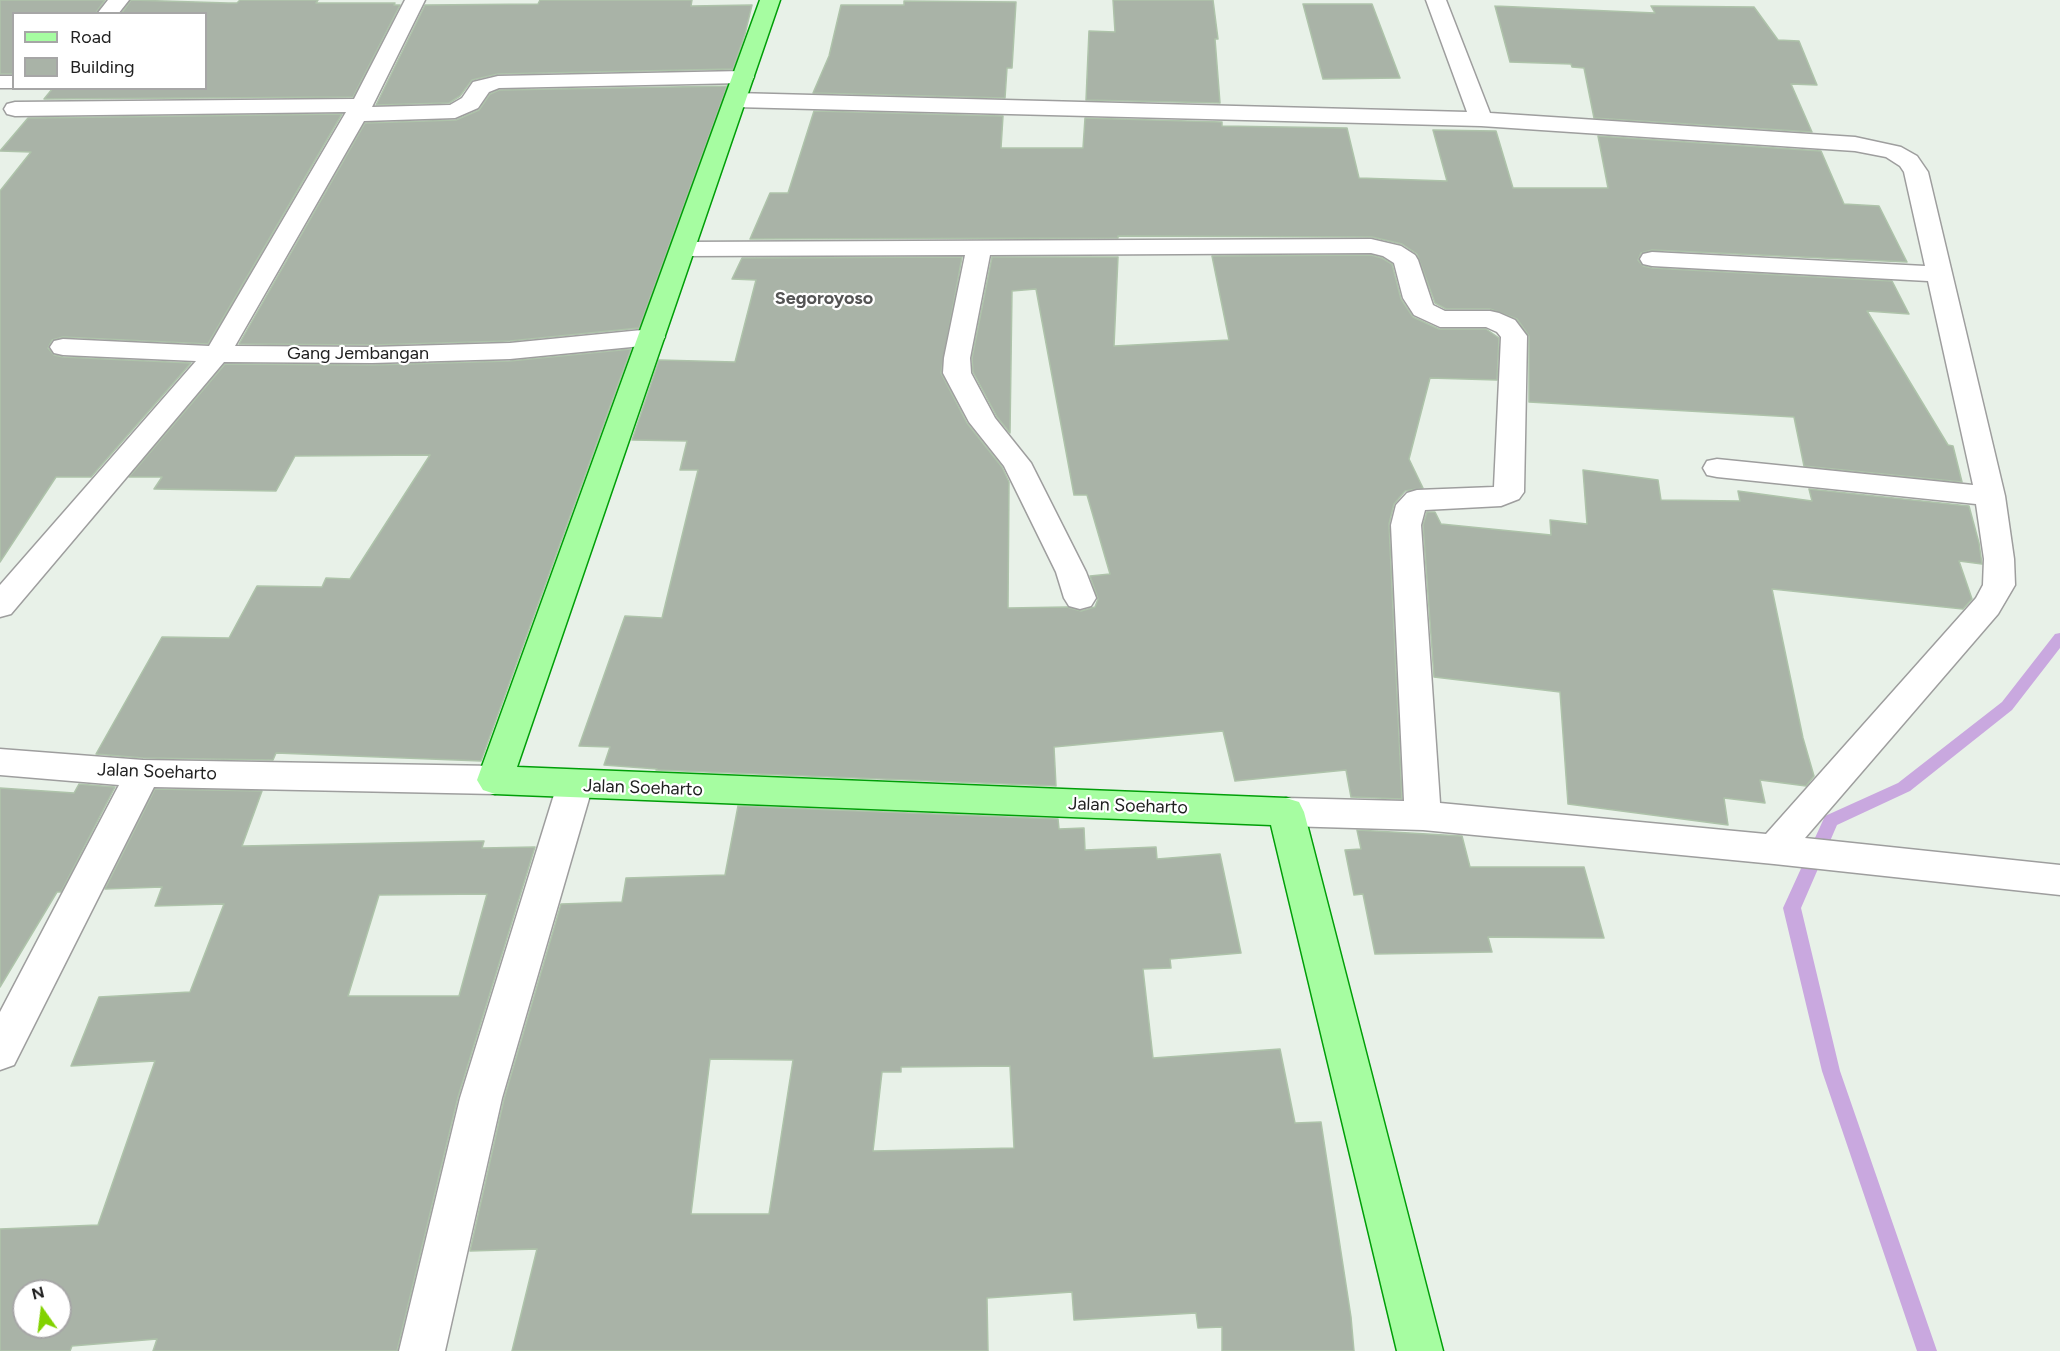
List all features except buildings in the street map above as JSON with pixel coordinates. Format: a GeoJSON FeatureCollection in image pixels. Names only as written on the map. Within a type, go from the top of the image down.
{"type":"FeatureCollection","features":[{"type":"Feature","properties":{"kind":"main road"},"geometry":{"type":"LineString","coordinates":[[495,780],[770,0]]}},
{"type":"Feature","properties":{"kind":"main road","name":"Jalan Soeharto"},"geometry":{"type":"LineString","coordinates":[[495,780],[1286,812]]}},
{"type":"Feature","properties":{"kind":"main road"},"geometry":{"type":"LineString","coordinates":[[1286,812],[1420,1351]]}},
{"type":"Feature","properties":{"kind":"street"},"geometry":{"type":"LineString","coordinates":[[109,12],[119,0]]}},
{"type":"Feature","properties":{"kind":"street"},"geometry":{"type":"LineString","coordinates":[[0,606],[217,354],[359,109],[415,0]]}},
{"type":"Feature","properties":{"kind":"street"},"geometry":{"type":"LineString","coordinates":[[1436,0],[1480,119]]}},
{"type":"Feature","properties":{"kind":"street"},"geometry":{"type":"LineString","coordinates":[[15,109],[359,109],[436,113],[454,111],[470,104],[481,87],[498,82],[739,89],[1480,119],[1855,144],[1893,152],[1910,161],[1916,172],[1937,274],[1990,496],[1999,559],[1999,585],[1987,606],[1774,849]]}},
{"type":"Feature","properties":{"kind":"street"},"geometry":{"type":"LineString","coordinates":[[0,126],[37,90]]}},
{"type":"Feature","properties":{"kind":"street"},"geometry":{"type":"LineString","coordinates":[[683,249],[1371,246],[1392,251],[1406,260],[1416,298],[1423,310],[1440,319],[1490,319],[1506,326],[1514,336],[1509,492],[1501,496],[1476,499],[1417,500],[1411,505],[1406,525],[1423,816]]}},
{"type":"Feature","properties":{"kind":"street"},"geometry":{"type":"LineString","coordinates":[[979,248],[957,358],[957,373],[983,422],[1017,463],[1071,572],[1080,598]]}},
{"type":"Feature","properties":{"kind":"street"},"geometry":{"type":"LineString","coordinates":[[1652,259],[1937,274]]}},
{"type":"Feature","properties":{"kind":"street","name":"Gang Jembangan"},"geometry":{"type":"LineString","coordinates":[[63,346],[217,354],[372,355],[510,351],[652,338]]}},
{"type":"Feature","properties":{"kind":"street"},"geometry":{"type":"LineString","coordinates":[[1717,468],[1990,496]]}},
{"type":"Feature","properties":{"kind":"street","name":"Jalan Soeharto"},"geometry":{"type":"LineString","coordinates":[[0,762],[142,773],[495,780]]}},
{"type":"Feature","properties":{"kind":"street"},"geometry":{"type":"LineString","coordinates":[[0,1052],[142,773]]}},
{"type":"Feature","properties":{"kind":"street"},"geometry":{"type":"LineString","coordinates":[[422,1351],[481,1098],[575,785]]}},
{"type":"Feature","properties":{"kind":"street"},"geometry":{"type":"LineString","coordinates":[[1286,812],[1423,816],[1774,849],[2060,880]]}},
{"type":"Feature","properties":{"kind":"waterway"},"geometry":{"type":"LineString","coordinates":[[1927,1351],[1831,1071],[1792,908],[1831,821],[1904,787],[2007,706],[2060,638]]}},
{"type":"Feature","properties":{"kind":"district","name":"Segoroyoso"},"geometry":{"type":"Point","coordinates":[824,299]}}]}
